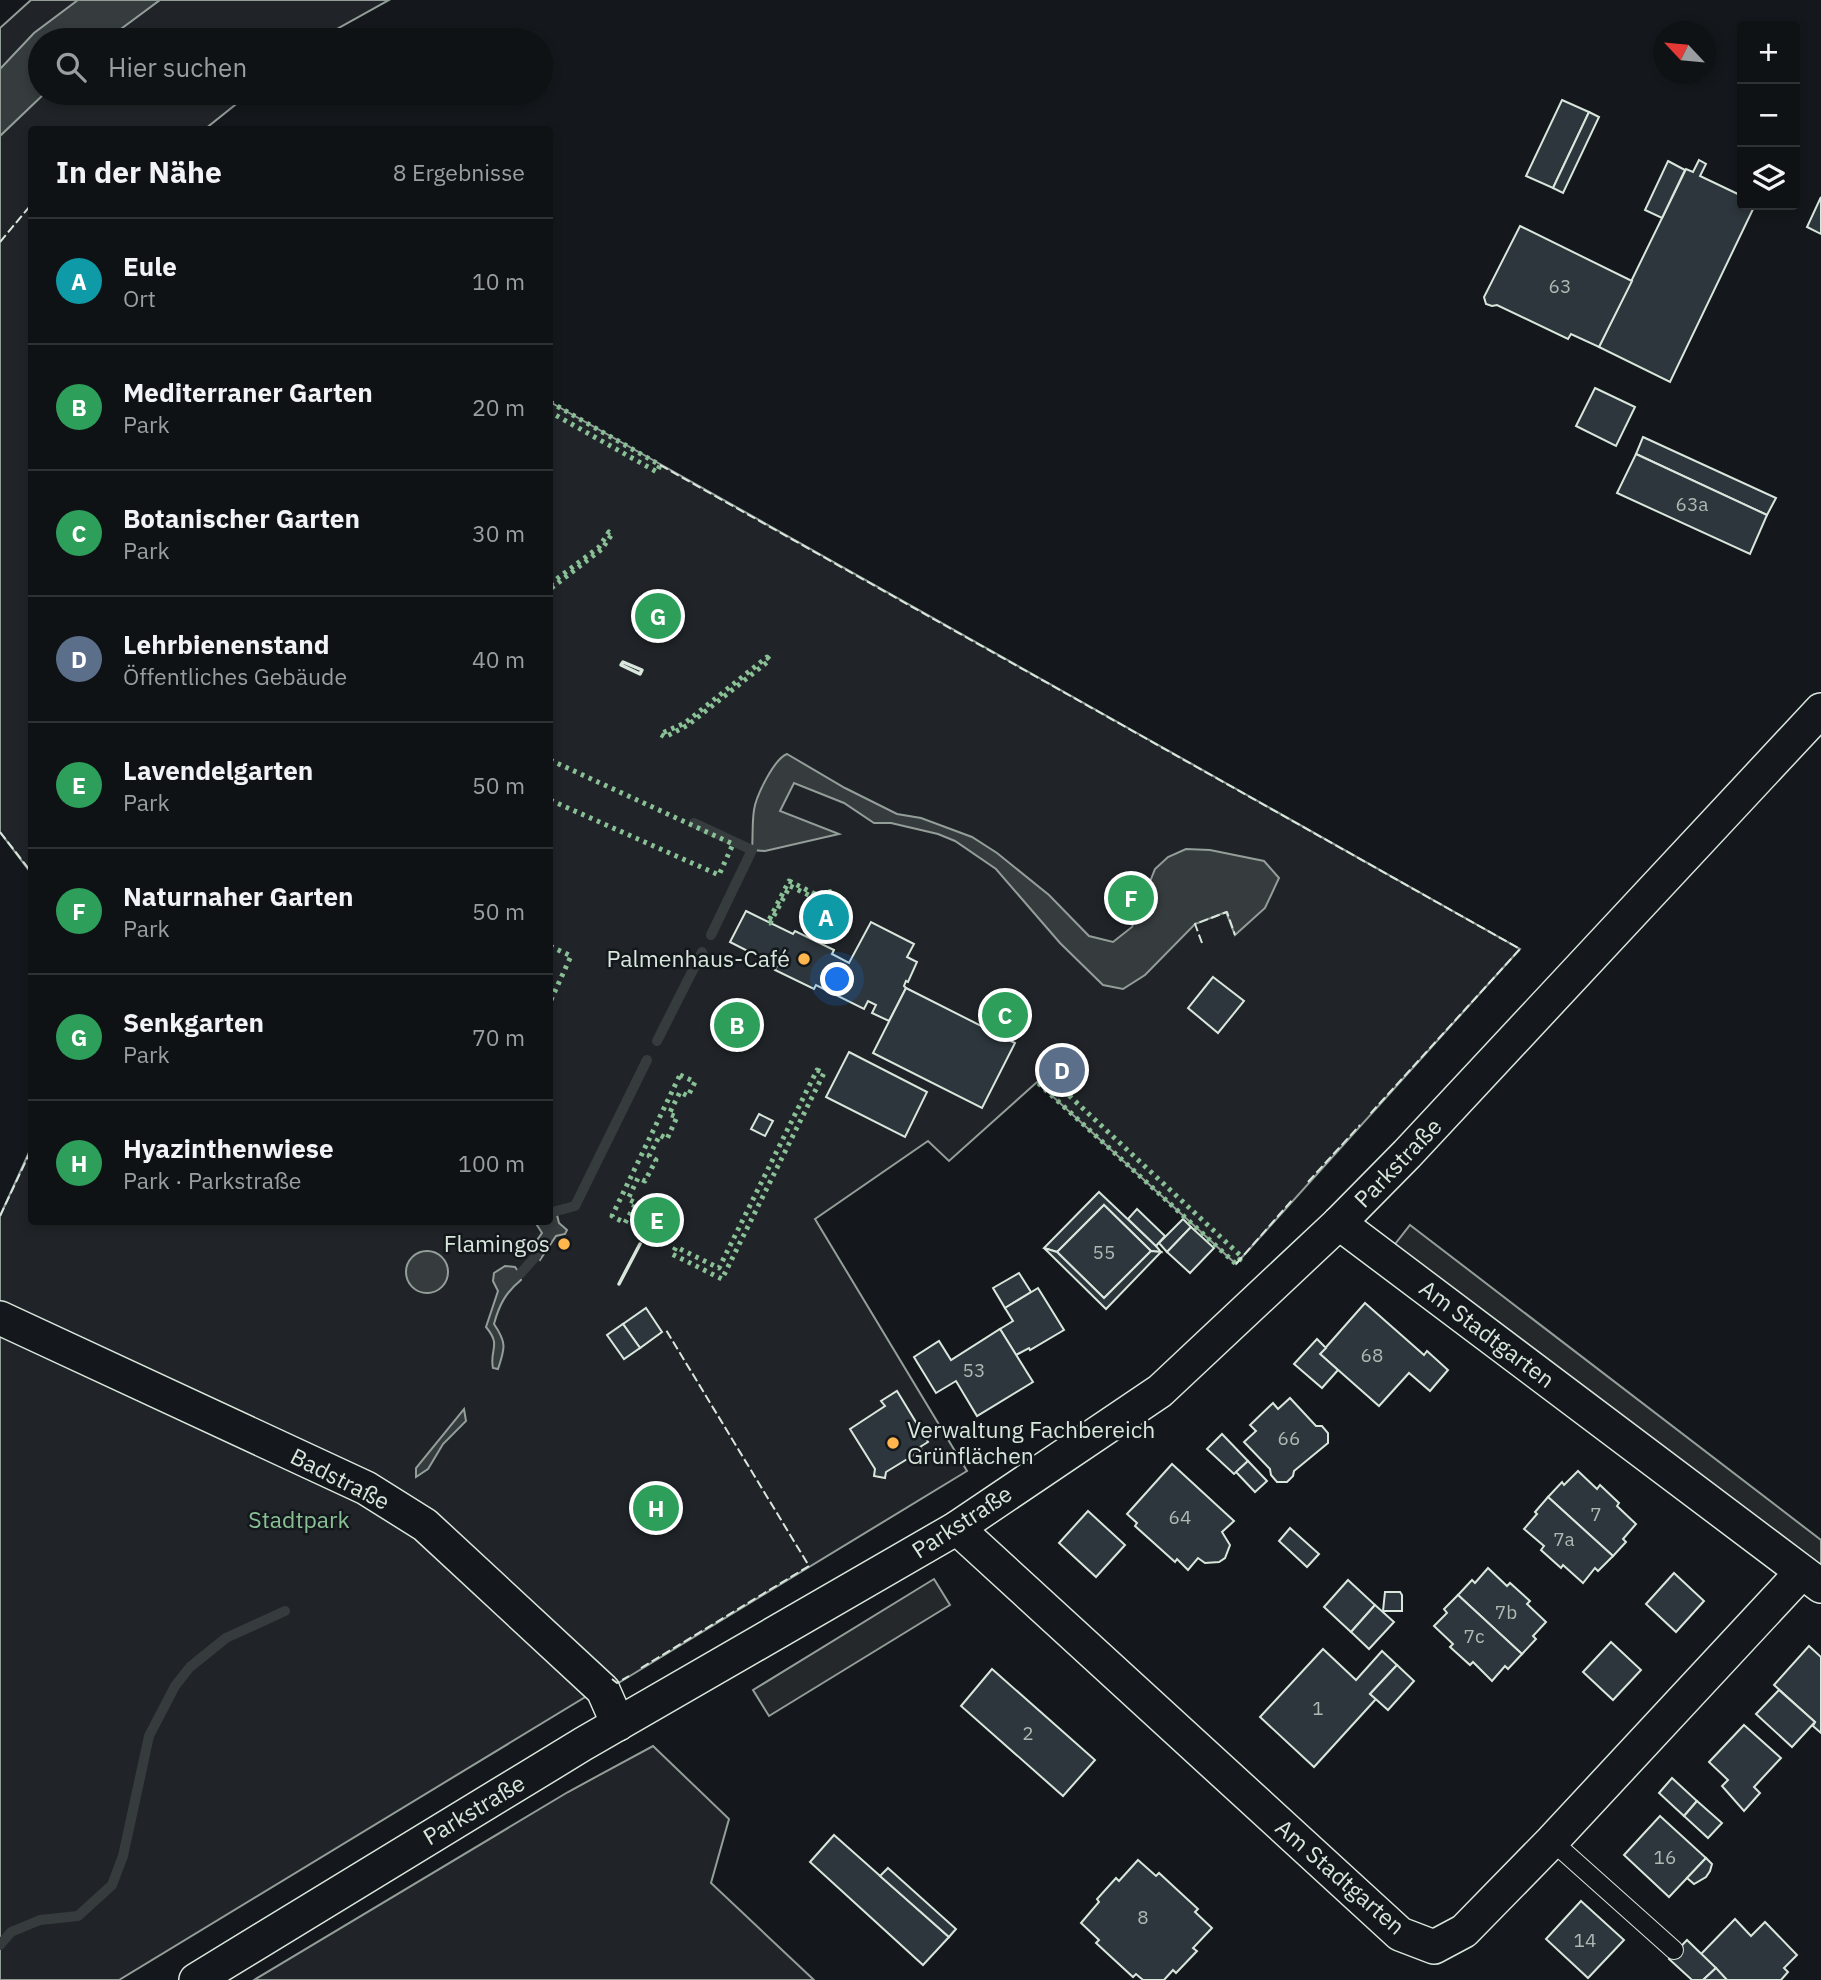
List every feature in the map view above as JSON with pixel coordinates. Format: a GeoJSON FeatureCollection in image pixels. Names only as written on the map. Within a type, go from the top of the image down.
{"type":"FeatureCollection","features":[{"type":"Feature","properties":{"kind":"street","name":"Parkstraße"},"geometry":{"type":"LineString","coordinates":[[196,1980],[618,1724],[957,1528],[1160,1391],[1339,1223],[1406,1154],[1821,710]]}},
{"type":"Feature","properties":{"kind":"street","name":"Am Stadtgarten"},"geometry":{"type":"LineString","coordinates":[[957,1528],[1400,1934],[1434,1947],[1464,1931],[1811,1579],[1339,1223]]}},
{"type":"Feature","properties":{"kind":"street","name":"Badstraße"},"geometry":{"type":"LineString","coordinates":[[0,1318],[366,1488],[425,1525],[603,1690],[618,1724]]}},
{"type":"Feature","properties":{"kind":"lane"},"geometry":{"type":"LineString","coordinates":[[1552,1841],[1674,1950]]}},
{"type":"Feature","properties":{"kind":"green space"},"geometry":{"type":"Polygon","coordinates":[[[31,0],[389,0],[339,28],[28,28],[28,105],[235,105],[209,126],[28,126],[28,869],[0,832],[0,28],[31,0]]]}},
{"type":"Feature","properties":{"kind":"green space","name":"Stadtpark"},"geometry":{"type":"Polygon","coordinates":[[[553,404],[1520,949],[1236,1264],[1037,1082],[949,1161],[928,1141],[815,1219],[967,1471],[597,1696],[587,1696],[119,1980],[0,1980],[0,1216],[28,1155],[28,1225],[553,1225],[553,404]]]}},
{"type":"Feature","properties":{"kind":"green space"},"geometry":{"type":"Polygon","coordinates":[[[653,1746],[729,1819],[711,1883],[814,1980],[254,1980],[568,1792],[653,1746]]]}},
{"type":"Feature","properties":{"kind":"shaded area"},"geometry":{"type":"Polygon","coordinates":[[[78,0],[160,0],[122,28],[41,28],[78,0]]]}},
{"type":"Feature","properties":{"kind":"shaded area"},"geometry":{"type":"Polygon","coordinates":[[[28,39],[28,105],[32,105],[0,136],[0,69],[28,39]]]}},
{"type":"Feature","properties":{"kind":"shaded area"},"geometry":{"type":"Polygon","coordinates":[[[787,754],[897,814],[921,818],[972,837],[997,853],[1049,895],[1089,936],[1113,942],[1132,927],[1155,869],[1168,857],[1186,849],[1210,850],[1264,861],[1279,878],[1265,908],[1235,935],[1226,912],[1195,924],[1145,975],[1123,989],[1103,985],[1060,943],[996,869],[955,841],[938,834],[891,823],[874,823],[844,803],[794,783],[780,811],[839,834],[765,851],[752,850],[755,804],[771,770],[787,754]]]}},
{"type":"Feature","properties":{"kind":"shaded area"},"geometry":{"type":"Polygon","coordinates":[[[553,1209],[559,1223],[567,1230],[565,1234],[556,1236],[540,1260],[530,1250],[542,1233],[537,1225],[553,1225],[553,1209]]]}},
{"type":"Feature","properties":{"kind":"shaded area"},"geometry":{"type":"Polygon","coordinates":[[[1410,1225],[1821,1540],[1821,1573],[1392,1248],[1410,1225]]]}},
{"type":"Feature","properties":{"kind":"shaded area"},"geometry":{"type":"Polygon","coordinates":[[[427,1251],[442,1257],[448,1272],[442,1287],[427,1293],[412,1287],[406,1272],[412,1257],[427,1251]]]}},
{"type":"Feature","properties":{"kind":"shaded area"},"geometry":{"type":"Polygon","coordinates":[[[505,1266],[515,1267],[521,1280],[504,1299],[494,1324],[503,1346],[498,1369],[493,1368],[494,1343],[486,1327],[498,1291],[493,1281],[494,1273],[505,1266]]]}},
{"type":"Feature","properties":{"kind":"shaded area"},"geometry":{"type":"Polygon","coordinates":[[[464,1409],[466,1421],[443,1444],[428,1469],[416,1477],[416,1468],[464,1409]]]}},
{"type":"Feature","properties":{"kind":"shaded area"},"geometry":{"type":"Polygon","coordinates":[[[934,1579],[950,1605],[769,1716],[753,1690],[934,1579]]]}},
{"type":"Feature","properties":{"kind":"building"},"geometry":{"type":"Polygon","coordinates":[[[1562,100],[1589,112],[1553,188],[1526,176],[1562,100]]]}},
{"type":"Feature","properties":{"kind":"building"},"geometry":{"type":"Polygon","coordinates":[[[1589,112],[1599,117],[1563,193],[1553,188],[1589,112]]]}},
{"type":"Feature","properties":{"kind":"building"},"geometry":{"type":"Polygon","coordinates":[[[1699,160],[1706,164],[1700,176],[1737,194],[1737,210],[1753,210],[1670,382],[1599,347],[1686,169],[1693,172],[1699,160]]]}},
{"type":"Feature","properties":{"kind":"building"},"geometry":{"type":"Polygon","coordinates":[[[1668,161],[1685,170],[1662,218],[1645,210],[1668,161]]]}},
{"type":"Feature","properties":{"kind":"building"},"geometry":{"type":"Polygon","coordinates":[[[1821,197],[1821,234],[1807,227],[1821,197]]]}},
{"type":"Feature","properties":{"kind":"building"},"geometry":{"type":"Polygon","coordinates":[[[1520,226],[1632,281],[1599,347],[1571,334],[1568,339],[1497,305],[1486,304],[1484,297],[1520,226]]]}},
{"type":"Feature","properties":{"kind":"building"},"geometry":{"type":"Polygon","coordinates":[[[1595,388],[1635,407],[1616,446],[1576,426],[1595,388]]]}},
{"type":"Feature","properties":{"kind":"building"},"geometry":{"type":"Polygon","coordinates":[[[1643,437],[1776,498],[1767,515],[1636,454],[1643,437]]]}},
{"type":"Feature","properties":{"kind":"building"},"geometry":{"type":"Polygon","coordinates":[[[1636,454],[1767,515],[1750,554],[1617,493],[1636,454]]]}},
{"type":"Feature","properties":{"kind":"building"},"geometry":{"type":"Polygon","coordinates":[[[746,911],[834,950],[832,954],[849,963],[871,922],[914,944],[907,957],[917,962],[889,1021],[872,1013],[876,1005],[868,1001],[864,1009],[816,985],[814,989],[775,970],[777,966],[730,942],[746,911]]]}},
{"type":"Feature","properties":{"kind":"building"},"geometry":{"type":"Polygon","coordinates":[[[1213,977],[1244,1001],[1218,1033],[1188,1008],[1213,977]]]}},
{"type":"Feature","properties":{"kind":"building"},"geometry":{"type":"Polygon","coordinates":[[[906,988],[1015,1043],[982,1108],[873,1053],[906,988]]]}},
{"type":"Feature","properties":{"kind":"building"},"geometry":{"type":"Polygon","coordinates":[[[849,1052],[927,1092],[905,1137],[826,1097],[849,1052]]]}},
{"type":"Feature","properties":{"kind":"building"},"geometry":{"type":"Polygon","coordinates":[[[1062,1060],[1079,1070],[1069,1085],[1053,1076],[1062,1060]]]}},
{"type":"Feature","properties":{"kind":"building"},"geometry":{"type":"Polygon","coordinates":[[[759,1114],[773,1121],[765,1136],[751,1129],[759,1114]]]}},
{"type":"Feature","properties":{"kind":"building"},"geometry":{"type":"Polygon","coordinates":[[[1099,1192],[1161,1252],[1151,1251],[1104,1205],[1057,1252],[1044,1248],[1099,1192]]]}},
{"type":"Feature","properties":{"kind":"building"},"geometry":{"type":"Polygon","coordinates":[[[1104,1205],[1151,1251],[1104,1298],[1057,1252],[1104,1205]]]}},
{"type":"Feature","properties":{"kind":"building"},"geometry":{"type":"Polygon","coordinates":[[[1137,1209],[1165,1236],[1156,1246],[1128,1219],[1137,1209]]]}},
{"type":"Feature","properties":{"kind":"building"},"geometry":{"type":"Polygon","coordinates":[[[1183,1219],[1191,1227],[1167,1252],[1159,1243],[1183,1219]]]}},
{"type":"Feature","properties":{"kind":"building"},"geometry":{"type":"Polygon","coordinates":[[[1191,1227],[1214,1248],[1190,1273],[1167,1252],[1191,1227]]]}},
{"type":"Feature","properties":{"kind":"building"},"geometry":{"type":"Polygon","coordinates":[[[1044,1248],[1057,1252],[1104,1298],[1151,1251],[1161,1252],[1106,1309],[1044,1248]]]}},
{"type":"Feature","properties":{"kind":"building"},"geometry":{"type":"Polygon","coordinates":[[[1019,1273],[1031,1292],[1005,1308],[993,1288],[1019,1273]]]}},
{"type":"Feature","properties":{"kind":"building"},"geometry":{"type":"Polygon","coordinates":[[[1038,1288],[1064,1330],[1016,1355],[1000,1329],[1013,1321],[1005,1308],[1038,1288]]]}},
{"type":"Feature","properties":{"kind":"building"},"geometry":{"type":"Polygon","coordinates":[[[1365,1303],[1424,1355],[1427,1351],[1448,1370],[1430,1391],[1409,1373],[1379,1406],[1320,1354],[1365,1303]]]}},
{"type":"Feature","properties":{"kind":"building"},"geometry":{"type":"Polygon","coordinates":[[[646,1308],[662,1332],[640,1348],[623,1324],[646,1308]]]}},
{"type":"Feature","properties":{"kind":"building"},"geometry":{"type":"Polygon","coordinates":[[[623,1324],[640,1348],[624,1359],[607,1335],[623,1324]]]}},
{"type":"Feature","properties":{"kind":"building"},"geometry":{"type":"Polygon","coordinates":[[[1000,1329],[1033,1382],[977,1416],[956,1381],[936,1393],[914,1357],[939,1341],[951,1360],[1000,1329]]]}},
{"type":"Feature","properties":{"kind":"building"},"geometry":{"type":"Polygon","coordinates":[[[1317,1339],[1326,1348],[1320,1354],[1338,1370],[1322,1388],[1294,1364],[1317,1339]]]}},
{"type":"Feature","properties":{"kind":"building"},"geometry":{"type":"Polygon","coordinates":[[[897,1391],[928,1442],[920,1447],[922,1450],[886,1472],[885,1478],[874,1476],[875,1469],[850,1429],[885,1406],[881,1401],[897,1391]]]}},
{"type":"Feature","properties":{"kind":"building"},"geometry":{"type":"Polygon","coordinates":[[[1290,1398],[1316,1426],[1322,1426],[1328,1433],[1328,1443],[1294,1471],[1287,1482],[1277,1482],[1270,1469],[1244,1442],[1256,1431],[1250,1425],[1273,1403],[1278,1409],[1290,1398]]]}},
{"type":"Feature","properties":{"kind":"building"},"geometry":{"type":"Polygon","coordinates":[[[1222,1434],[1248,1461],[1234,1474],[1207,1449],[1222,1434]]]}},
{"type":"Feature","properties":{"kind":"building"},"geometry":{"type":"Polygon","coordinates":[[[1248,1461],[1267,1481],[1255,1492],[1236,1472],[1248,1461]]]}},
{"type":"Feature","properties":{"kind":"building"},"geometry":{"type":"Polygon","coordinates":[[[1172,1464],[1234,1521],[1222,1532],[1230,1545],[1225,1558],[1219,1562],[1205,1563],[1198,1558],[1188,1570],[1177,1559],[1175,1562],[1135,1526],[1137,1523],[1127,1514],[1172,1464]]]}},
{"type":"Feature","properties":{"kind":"building"},"geometry":{"type":"Polygon","coordinates":[[[1578,1471],[1597,1489],[1600,1485],[1636,1524],[1623,1539],[1626,1542],[1613,1556],[1548,1497],[1562,1482],[1564,1485],[1578,1471]]]}},
{"type":"Feature","properties":{"kind":"building"},"geometry":{"type":"Polygon","coordinates":[[[1548,1497],[1613,1556],[1598,1571],[1595,1568],[1583,1583],[1541,1550],[1544,1546],[1524,1529],[1548,1497]]]}},
{"type":"Feature","properties":{"kind":"building"},"geometry":{"type":"Polygon","coordinates":[[[1088,1511],[1125,1545],[1096,1577],[1059,1543],[1088,1511]]]}},
{"type":"Feature","properties":{"kind":"building"},"geometry":{"type":"Polygon","coordinates":[[[1290,1528],[1319,1554],[1307,1567],[1279,1541],[1290,1528]]]}},
{"type":"Feature","properties":{"kind":"building"},"geometry":{"type":"Polygon","coordinates":[[[1488,1568],[1507,1586],[1510,1583],[1530,1601],[1527,1604],[1546,1622],[1533,1636],[1536,1639],[1522,1654],[1458,1595],[1472,1580],[1475,1583],[1488,1568]]]}},
{"type":"Feature","properties":{"kind":"building"},"geometry":{"type":"Polygon","coordinates":[[[1674,1573],[1704,1601],[1676,1632],[1646,1604],[1674,1573]]]}},
{"type":"Feature","properties":{"kind":"building"},"geometry":{"type":"Polygon","coordinates":[[[1348,1580],[1375,1605],[1351,1632],[1324,1607],[1348,1580]]]}},
{"type":"Feature","properties":{"kind":"building"},"geometry":{"type":"Polygon","coordinates":[[[1385,1592],[1400,1592],[1402,1611],[1383,1611],[1385,1592]]]}},
{"type":"Feature","properties":{"kind":"building"},"geometry":{"type":"Polygon","coordinates":[[[1458,1595],[1522,1654],[1508,1669],[1505,1666],[1492,1681],[1473,1662],[1470,1665],[1450,1647],[1453,1644],[1434,1626],[1447,1613],[1444,1609],[1458,1595]]]}},
{"type":"Feature","properties":{"kind":"building"},"geometry":{"type":"Polygon","coordinates":[[[1375,1605],[1394,1622],[1369,1649],[1351,1632],[1375,1605]]]}},
{"type":"Feature","properties":{"kind":"building"},"geometry":{"type":"Polygon","coordinates":[[[1611,1642],[1641,1670],[1613,1700],[1583,1672],[1611,1642]]]}},
{"type":"Feature","properties":{"kind":"building"},"geometry":{"type":"Polygon","coordinates":[[[1809,1646],[1821,1657],[1821,1733],[1813,1726],[1815,1722],[1774,1685],[1809,1646]]]}},
{"type":"Feature","properties":{"kind":"building"},"geometry":{"type":"Polygon","coordinates":[[[1323,1649],[1356,1680],[1382,1651],[1397,1665],[1370,1694],[1376,1699],[1314,1767],[1260,1717],[1323,1649]]]}},
{"type":"Feature","properties":{"kind":"building"},"geometry":{"type":"Polygon","coordinates":[[[1397,1665],[1414,1681],[1388,1710],[1370,1694],[1397,1665]]]}},
{"type":"Feature","properties":{"kind":"building"},"geometry":{"type":"Polygon","coordinates":[[[992,1669],[1095,1760],[1063,1796],[961,1706],[992,1669]]]}},
{"type":"Feature","properties":{"kind":"building"},"geometry":{"type":"Polygon","coordinates":[[[1779,1690],[1815,1722],[1792,1747],[1756,1714],[1779,1690]]]}},
{"type":"Feature","properties":{"kind":"building"},"geometry":{"type":"Polygon","coordinates":[[[1744,1725],[1781,1758],[1754,1787],[1760,1793],[1744,1811],[1722,1786],[1728,1780],[1709,1762],[1744,1725]]]}},
{"type":"Feature","properties":{"kind":"building"},"geometry":{"type":"Polygon","coordinates":[[[1672,1778],[1697,1801],[1684,1816],[1659,1793],[1672,1778]]]}},
{"type":"Feature","properties":{"kind":"building"},"geometry":{"type":"Polygon","coordinates":[[[1697,1801],[1722,1823],[1708,1838],[1684,1816],[1697,1801]]]}},
{"type":"Feature","properties":{"kind":"building"},"geometry":{"type":"Polygon","coordinates":[[[1660,1816],[1706,1858],[1669,1897],[1624,1855],[1660,1816]]]}},
{"type":"Feature","properties":{"kind":"building"},"geometry":{"type":"Polygon","coordinates":[[[834,1835],[949,1937],[923,1965],[810,1862],[834,1835]]]}},
{"type":"Feature","properties":{"kind":"building"},"geometry":{"type":"Polygon","coordinates":[[[1706,1858],[1712,1864],[1710,1871],[1706,1877],[1694,1884],[1687,1878],[1706,1858]]]}},
{"type":"Feature","properties":{"kind":"building"},"geometry":{"type":"Polygon","coordinates":[[[1138,1860],[1156,1876],[1159,1873],[1198,1909],[1195,1912],[1212,1928],[1193,1948],[1197,1951],[1176,1973],[1173,1970],[1164,1980],[1143,1980],[1136,1974],[1133,1977],[1096,1943],[1099,1940],[1081,1923],[1099,1902],[1097,1899],[1116,1878],[1119,1881],[1138,1860]]]}},
{"type":"Feature","properties":{"kind":"building"},"geometry":{"type":"Polygon","coordinates":[[[888,1868],[956,1929],[949,1937],[880,1876],[888,1868]]]}},
{"type":"Feature","properties":{"kind":"building"},"geometry":{"type":"Polygon","coordinates":[[[1581,1901],[1624,1940],[1588,1978],[1546,1939],[1581,1901]]]}},
{"type":"Feature","properties":{"kind":"building"},"geometry":{"type":"Polygon","coordinates":[[[1735,1919],[1751,1936],[1765,1922],[1797,1955],[1784,1968],[1788,1972],[1781,1980],[1727,1980],[1701,1954],[1735,1919]]]}},
{"type":"Feature","properties":{"kind":"building"},"geometry":{"type":"Polygon","coordinates":[[[1687,1940],[1716,1968],[1703,1980],[1692,1980],[1669,1959],[1687,1940]]]}},
{"type":"Feature","properties":{"kind":"building"},"geometry":{"type":"Polygon","coordinates":[[[1716,1968],[1727,1980],[1703,1980],[1716,1968]]]}},
{"type":"Feature","properties":{"kind":"waterway"},"geometry":{"type":"LineString","coordinates":[[694,823],[752,850],[711,935]]}},
{"type":"Feature","properties":{"kind":"waterway"},"geometry":{"type":"LineString","coordinates":[[657,1041],[702,952]]}},
{"type":"Feature","properties":{"kind":"waterway"},"geometry":{"type":"LineString","coordinates":[[556,1211],[575,1206],[647,1060]]}},
{"type":"Feature","properties":{"kind":"waterway"},"geometry":{"type":"LineString","coordinates":[[520,1274],[536,1256]]}},
{"type":"Feature","properties":{"kind":"waterway"},"geometry":{"type":"LineString","coordinates":[[0,1945],[11,1932],[40,1920],[78,1916],[112,1885],[123,1856],[149,1736],[175,1686],[190,1667],[226,1638],[285,1611]]}},
{"type":"Feature","properties":{"kind":"hedge"},"geometry":{"type":"LineString","coordinates":[[553,404],[660,465],[657,472],[553,414]]}},
{"type":"Feature","properties":{"kind":"hedge"},"geometry":{"type":"LineString","coordinates":[[553,582],[599,547],[609,532],[612,534],[602,549],[553,587]]}},
{"type":"Feature","properties":{"kind":"hedge"},"geometry":{"type":"LineString","coordinates":[[767,657],[770,660],[688,725],[665,737],[660,734],[685,723],[767,657]]}},
{"type":"Feature","properties":{"kind":"hedge"},"geometry":{"type":"LineString","coordinates":[[553,761],[733,844],[719,875],[553,801]]}},
{"type":"Feature","properties":{"kind":"hedge"},"geometry":{"type":"LineString","coordinates":[[789,881],[815,894],[834,891],[832,894],[815,898],[790,886],[770,923],[768,922],[789,881]]}},
{"type":"Feature","properties":{"kind":"hedge"},"geometry":{"type":"LineString","coordinates":[[553,947],[571,956],[553,995]]}},
{"type":"Feature","properties":{"kind":"hedge"},"geometry":{"type":"LineString","coordinates":[[817,1070],[824,1073],[722,1279],[672,1254],[676,1247],[719,1268],[817,1070]]}},
{"type":"Feature","properties":{"kind":"hedge"},"geometry":{"type":"LineString","coordinates":[[680,1075],[695,1082],[688,1096],[680,1092],[669,1114],[677,1117],[667,1139],[660,1135],[649,1156],[656,1160],[645,1181],[638,1178],[628,1199],[636,1203],[625,1223],[612,1216],[680,1075]]}},
{"type":"Feature","properties":{"kind":"hedge"},"geometry":{"type":"LineString","coordinates":[[1041,1077],[1061,1088],[1242,1257],[1236,1264],[1037,1082],[1041,1077]]}},
{"type":"Feature","properties":{"kind":"fence"},"geometry":{"type":"LineString","coordinates":[[0,242],[28,208]]}},
{"type":"Feature","properties":{"kind":"fence"},"geometry":{"type":"LineString","coordinates":[[660,465],[1520,949],[1370,1114]]}},
{"type":"Feature","properties":{"kind":"fence"},"geometry":{"type":"LineString","coordinates":[[0,832],[28,868]]}},
{"type":"Feature","properties":{"kind":"fence"},"geometry":{"type":"LineString","coordinates":[[1202,943],[1195,924],[1227,912],[1235,935]]}},
{"type":"Feature","properties":{"kind":"fence"},"geometry":{"type":"LineString","coordinates":[[1308,1182],[1360,1125]]}},
{"type":"Feature","properties":{"kind":"fence"},"geometry":{"type":"LineString","coordinates":[[0,1216],[28,1156]]}},
{"type":"Feature","properties":{"kind":"fence"},"geometry":{"type":"LineString","coordinates":[[1236,1264],[1293,1199]]}},
{"type":"Feature","properties":{"kind":"fence"},"geometry":{"type":"LineString","coordinates":[[641,1668],[809,1566],[666,1330]]}},
{"type":"Feature","properties":{"kind":"fence"},"geometry":{"type":"LineString","coordinates":[[612,1679],[617,1683],[629,1676]]}},
{"type":"Feature","properties":{"kind":"wall"},"geometry":{"type":"LineString","coordinates":[[639,628],[657,636],[656,639],[637,630],[639,628]]}},
{"type":"Feature","properties":{"kind":"wall"},"geometry":{"type":"LineString","coordinates":[[623,662],[642,670],[640,674],[621,665],[623,662]]}},
{"type":"Feature","properties":{"kind":"wall"},"geometry":{"type":"LineString","coordinates":[[619,1284],[640,1244]]}},
{"type":"Feature","properties":{"kind":"place","name":"Senkgarten"},"geometry":{"type":"Point","coordinates":[658,616]}},
{"type":"Feature","properties":{"kind":"place","name":"Naturnaher Garten"},"geometry":{"type":"Point","coordinates":[1131,898]}},
{"type":"Feature","properties":{"kind":"place","name":"Eule"},"geometry":{"type":"Point","coordinates":[826,917]}},
{"type":"Feature","properties":{"kind":"place","name":"Palmenhaus-Café"},"geometry":{"type":"Point","coordinates":[804,959]}},
{"type":"Feature","properties":{"kind":"place","name":"Botanischer Garten"},"geometry":{"type":"Point","coordinates":[1005,1015]}},
{"type":"Feature","properties":{"kind":"place","name":"Mediterraner Garten"},"geometry":{"type":"Point","coordinates":[737,1025]}},
{"type":"Feature","properties":{"kind":"place","name":"Lehrbienenstand"},"geometry":{"type":"Point","coordinates":[1062,1070]}},
{"type":"Feature","properties":{"kind":"place","name":"Lavendelgarten"},"geometry":{"type":"Point","coordinates":[657,1220]}},
{"type":"Feature","properties":{"kind":"place","name":"Flamingos"},"geometry":{"type":"Point","coordinates":[564,1244]}},
{"type":"Feature","properties":{"kind":"place","name":"Verwaltung Fachbereich Grünflächen"},"geometry":{"type":"Point","coordinates":[893,1443]}},
{"type":"Feature","properties":{"kind":"place","name":"Hyazinthenwiese"},"geometry":{"type":"Point","coordinates":[656,1508]}}]}
